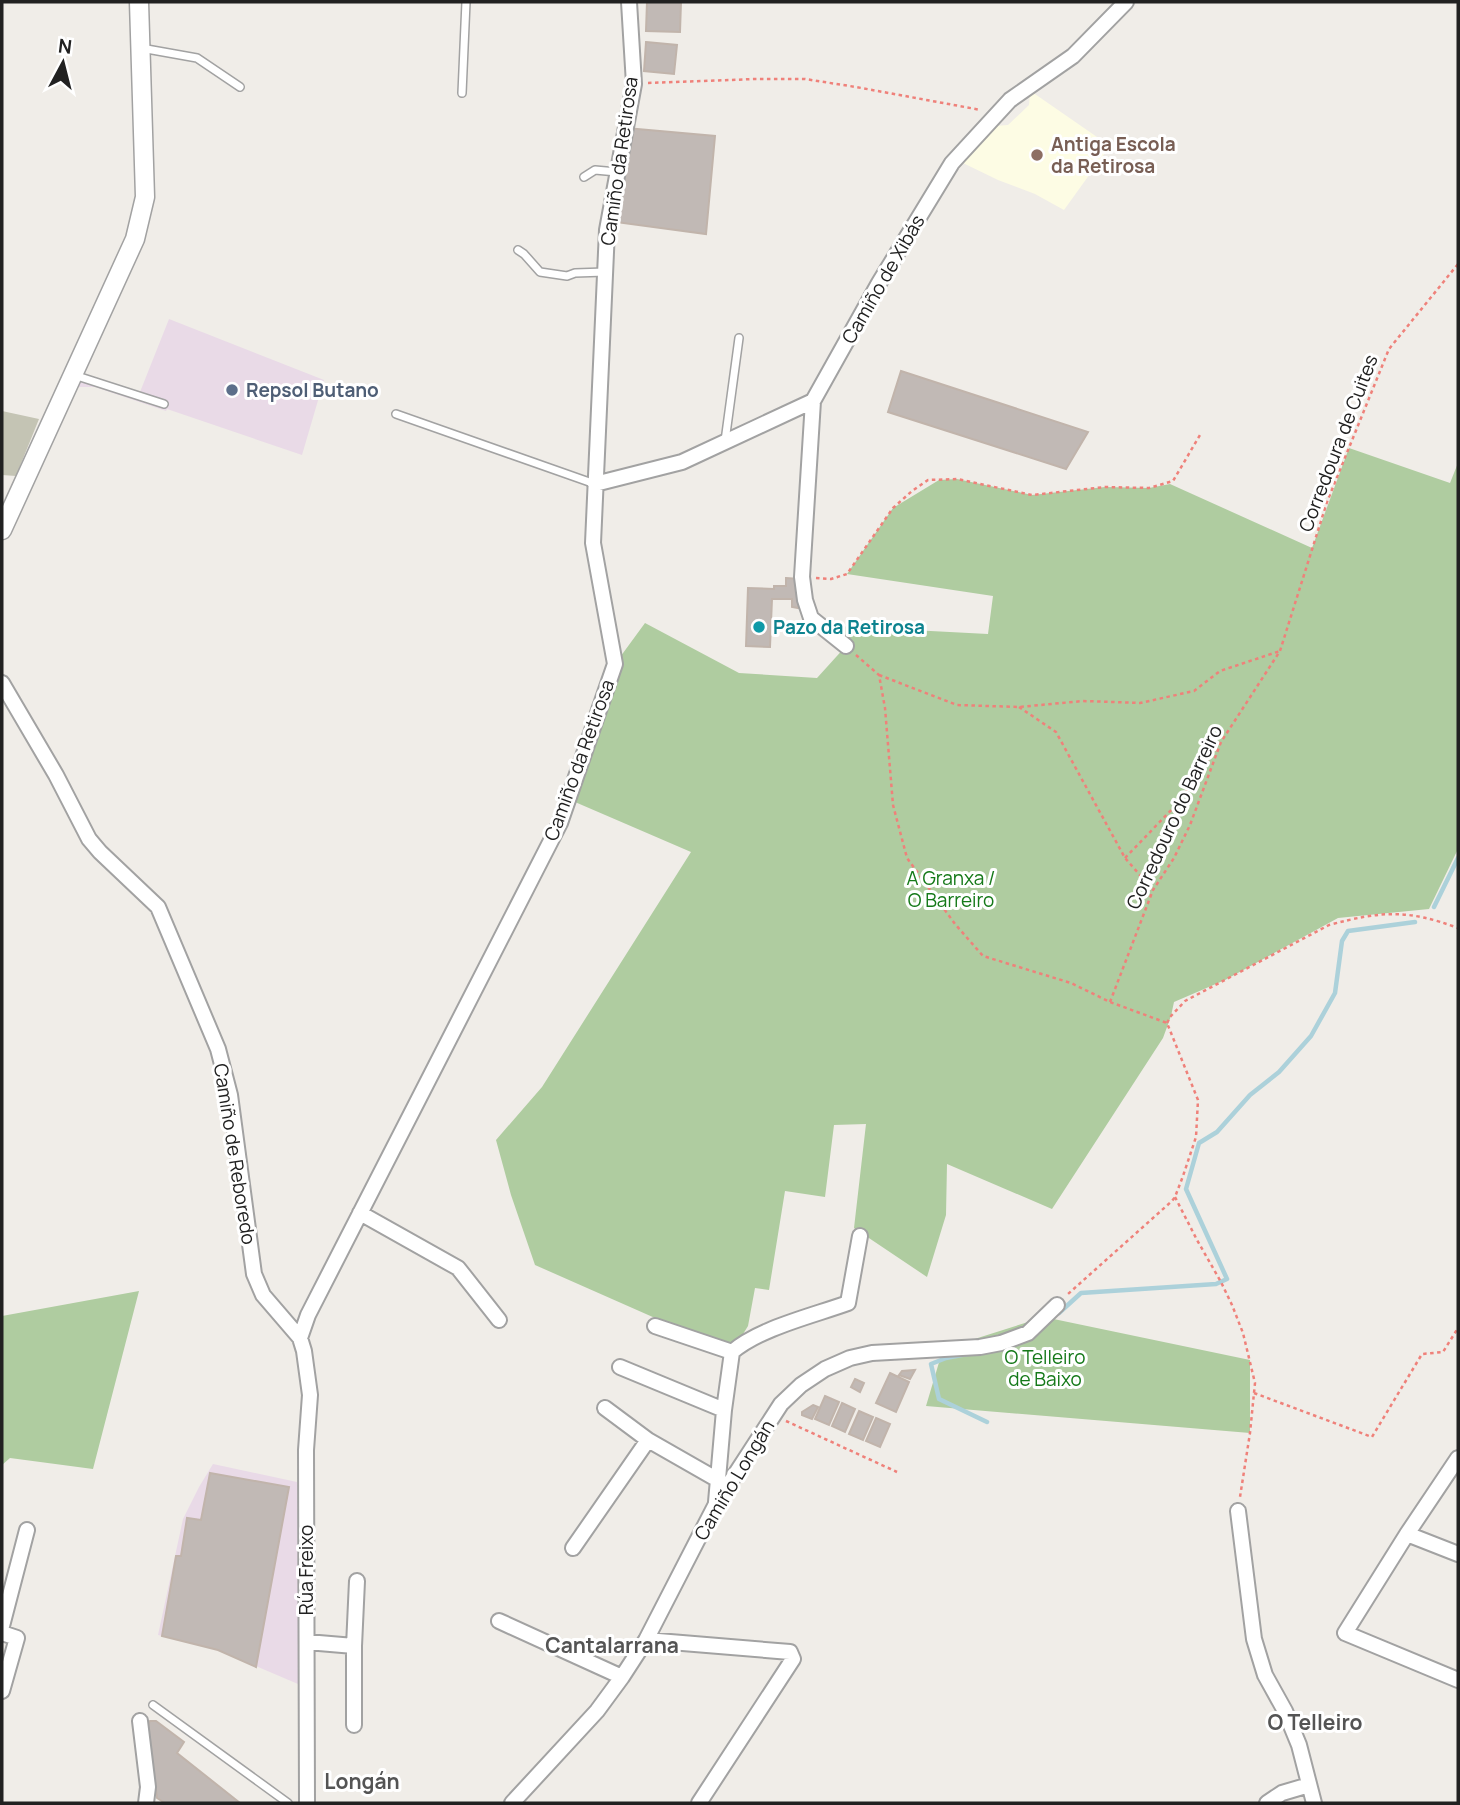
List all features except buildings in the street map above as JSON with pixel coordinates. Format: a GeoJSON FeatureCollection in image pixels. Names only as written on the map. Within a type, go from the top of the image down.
{"type":"FeatureCollection","features":[{"type":"Feature","properties":{"kind":"street"},"geometry":{"type":"LineString","coordinates":[[2,530],[135,239],[145,197],[139,2]]}},
{"type":"Feature","properties":{"kind":"street","name":"Camiño da Retirosa"},"geometry":{"type":"LineString","coordinates":[[300,1338],[308,1315],[559,823],[615,664],[593,543],[607,230],[634,84],[629,2]]}},
{"type":"Feature","properties":{"kind":"street","name":"Camiño de Xibás"},"geometry":{"type":"LineString","coordinates":[[813,401],[879,283],[952,163],[1010,100],[1073,56],[1126,2]]}},
{"type":"Feature","properties":{"kind":"street"},"geometry":{"type":"LineString","coordinates":[[595,484],[682,462],[813,401],[802,576],[805,600],[811,618],[846,646]]}},
{"type":"Feature","properties":{"kind":"street","name":"Camiño de Reboredo"},"geometry":{"type":"LineString","coordinates":[[2,684],[56,775],[89,839],[158,907],[218,1049],[230,1095],[254,1274],[263,1295],[300,1338]]}},
{"type":"Feature","properties":{"kind":"street"},"geometry":{"type":"LineString","coordinates":[[360,1213],[458,1268],[499,1320]]}},
{"type":"Feature","properties":{"kind":"street"},"geometry":{"type":"LineString","coordinates":[[716,1504],[732,1352],[757,1335],[848,1303],[860,1236]]}},
{"type":"Feature","properties":{"kind":"street","name":"Camiño Longán"},"geometry":{"type":"LineString","coordinates":[[512,1803],[597,1711],[622,1677],[646,1640],[716,1504],[781,1404],[801,1385],[825,1369],[850,1358],[872,1353],[980,1347],[1001,1343],[1028,1333],[1057,1305]]}},
{"type":"Feature","properties":{"kind":"street"},"geometry":{"type":"LineString","coordinates":[[655,1326],[732,1352]]}},
{"type":"Feature","properties":{"kind":"street","name":"Rúa Freixo"},"geometry":{"type":"LineString","coordinates":[[300,1338],[310,1395],[306,1450],[307,1803]]}},
{"type":"Feature","properties":{"kind":"street"},"geometry":{"type":"LineString","coordinates":[[620,1367],[724,1410]]}},
{"type":"Feature","properties":{"kind":"street"},"geometry":{"type":"LineString","coordinates":[[604,1408],[648,1440],[718,1480]]}},
{"type":"Feature","properties":{"kind":"street"},"geometry":{"type":"LineString","coordinates":[[573,1548],[648,1440]]}},
{"type":"Feature","properties":{"kind":"street"},"geometry":{"type":"LineString","coordinates":[[1458,1458],[1345,1633],[1458,1680]]}},
{"type":"Feature","properties":{"kind":"street"},"geometry":{"type":"LineString","coordinates":[[1238,1511],[1254,1639],[1265,1675],[1285,1711],[1299,1745],[1314,1803]]}},
{"type":"Feature","properties":{"kind":"street"},"geometry":{"type":"LineString","coordinates":[[2,1626],[27,1530]]}},
{"type":"Feature","properties":{"kind":"street"},"geometry":{"type":"LineString","coordinates":[[1407,1534],[1458,1554]]}},
{"type":"Feature","properties":{"kind":"street"},"geometry":{"type":"LineString","coordinates":[[354,1725],[357,1580]]}},
{"type":"Feature","properties":{"kind":"street"},"geometry":{"type":"LineString","coordinates":[[499,1621],[622,1677]]}},
{"type":"Feature","properties":{"kind":"street"},"geometry":{"type":"LineString","coordinates":[[2,1633],[17,1639],[2,1691]]}},
{"type":"Feature","properties":{"kind":"street"},"geometry":{"type":"LineString","coordinates":[[646,1640],[790,1651],[793,1659],[699,1803]]}},
{"type":"Feature","properties":{"kind":"street"},"geometry":{"type":"LineString","coordinates":[[307,1642],[355,1646]]}},
{"type":"Feature","properties":{"kind":"street"},"geometry":{"type":"LineString","coordinates":[[140,1721],[148,1787],[146,1803]]}},
{"type":"Feature","properties":{"kind":"street"},"geometry":{"type":"LineString","coordinates":[[1267,1803],[1282,1793],[1309,1785]]}},
{"type":"Feature","properties":{"kind":"lane"},"geometry":{"type":"LineString","coordinates":[[462,93],[466,2]]}},
{"type":"Feature","properties":{"kind":"lane"},"geometry":{"type":"LineString","coordinates":[[140,48],[197,58],[240,87]]}},
{"type":"Feature","properties":{"kind":"lane"},"geometry":{"type":"LineString","coordinates":[[584,177],[595,170],[617,172]]}},
{"type":"Feature","properties":{"kind":"lane"},"geometry":{"type":"LineString","coordinates":[[517,250],[540,272],[567,276],[575,273],[605,272]]}},
{"type":"Feature","properties":{"kind":"lane"},"geometry":{"type":"LineString","coordinates":[[725,442],[739,338]]}},
{"type":"Feature","properties":{"kind":"lane"},"geometry":{"type":"LineString","coordinates":[[73,375],[164,404]]}},
{"type":"Feature","properties":{"kind":"lane"},"geometry":{"type":"LineString","coordinates":[[396,414],[595,484]]}},
{"type":"Feature","properties":{"kind":"lane"},"geometry":{"type":"LineString","coordinates":[[153,1705],[288,1803]]}},
{"type":"Feature","properties":{"kind":"path"},"geometry":{"type":"LineString","coordinates":[[634,84],[806,79],[998,113]]}},
{"type":"Feature","properties":{"kind":"path","name":"Corredoura de Cuites"},"geometry":{"type":"LineString","coordinates":[[1280,651],[1327,502],[1389,349],[1458,264]]}},
{"type":"Feature","properties":{"kind":"path"},"geometry":{"type":"LineString","coordinates":[[802,576],[831,579],[846,574],[893,508],[928,480],[957,479],[1032,495],[1105,487],[1149,488],[1173,481],[1200,435]]}},
{"type":"Feature","properties":{"kind":"path"},"geometry":{"type":"LineString","coordinates":[[846,646],[879,675],[957,705],[1019,707],[1083,701],[1140,703],[1194,691],[1220,671],[1280,651]]}},
{"type":"Feature","properties":{"kind":"path","name":"Corredouro do Barreiro"},"geometry":{"type":"LineString","coordinates":[[1110,1002],[1153,890],[1174,858],[1190,825],[1221,742],[1280,651]]}},
{"type":"Feature","properties":{"kind":"path"},"geometry":{"type":"LineString","coordinates":[[879,675],[885,708],[893,805],[907,858],[955,924],[983,957],[1071,983],[1110,1002],[1167,1023],[1198,1100],[1196,1137],[1175,1197],[1057,1305]]}},
{"type":"Feature","properties":{"kind":"path"},"geometry":{"type":"LineString","coordinates":[[1019,707],[1056,732],[1125,858],[1153,890]]}},
{"type":"Feature","properties":{"kind":"path"},"geometry":{"type":"LineString","coordinates":[[1125,858],[1177,803],[1221,742]]}},
{"type":"Feature","properties":{"kind":"path"},"geometry":{"type":"LineString","coordinates":[[1167,1023],[1185,1001],[1329,925],[1389,913],[1432,918],[1458,928]]}},
{"type":"Feature","properties":{"kind":"path"},"geometry":{"type":"LineString","coordinates":[[1175,1197],[1222,1282],[1243,1333],[1255,1383],[1238,1511]]}},
{"type":"Feature","properties":{"kind":"path"},"geometry":{"type":"LineString","coordinates":[[1254,1393],[1372,1437],[1422,1354],[1443,1352],[1458,1328]]}},
{"type":"Feature","properties":{"kind":"path"},"geometry":{"type":"LineString","coordinates":[[774,1416],[897,1472]]}},
{"type":"Feature","properties":{"kind":"shaded area","name":"Antiga Escola da Retirosa"},"geometry":{"type":"Polygon","coordinates":[[[1032,92],[1110,146],[1064,210],[1035,194],[963,163],[995,126],[1008,125],[1029,105],[1032,92]]]}},
{"type":"Feature","properties":{"kind":"shaded area"},"geometry":{"type":"Polygon","coordinates":[[[169,319],[324,380],[302,455],[95,387],[78,387],[84,374],[140,392],[169,319]]]}},
{"type":"Feature","properties":{"kind":"shaded area"},"geometry":{"type":"Polygon","coordinates":[[[2,411],[39,419],[16,476],[2,475],[2,411]]]}},
{"type":"Feature","properties":{"kind":"shaded area"},"geometry":{"type":"Polygon","coordinates":[[[213,1464],[297,1482],[303,1514],[298,1684],[218,1650],[158,1635],[183,1519],[213,1464]]]}},
{"type":"Feature","properties":{"kind":"green space","name":"A Granxa / O Barreiro"},"geometry":{"type":"Polygon","coordinates":[[[1349,448],[1450,483],[1458,463],[1458,849],[1429,909],[1338,918],[1225,980],[1174,1002],[1163,1038],[1052,1209],[947,1164],[946,1215],[927,1277],[854,1228],[866,1124],[834,1125],[825,1197],[785,1191],[769,1290],[755,1288],[748,1326],[732,1352],[535,1265],[496,1140],[542,1087],[691,852],[568,799],[615,664],[645,623],[739,673],[817,678],[846,646],[835,626],[988,634],[993,596],[847,574],[893,508],[939,480],[957,479],[1032,495],[1105,487],[1149,488],[1170,484],[1312,548],[1349,448]]]}},
{"type":"Feature","properties":{"kind":"green space"},"geometry":{"type":"Polygon","coordinates":[[[139,1291],[93,1469],[10,1458],[2,1465],[2,1316],[139,1291]]]}},
{"type":"Feature","properties":{"kind":"green space","name":"O Telleiro de Baixo"},"geometry":{"type":"Polygon","coordinates":[[[1044,1317],[1250,1360],[1250,1433],[926,1406],[943,1349],[1044,1317]]]}},
{"type":"Feature","properties":{"kind":"waterway"},"geometry":{"type":"LineString","coordinates":[[1434,907],[1458,858]]}},
{"type":"Feature","properties":{"kind":"waterway"},"geometry":{"type":"LineString","coordinates":[[1059,1313],[1081,1293],[1216,1284],[1227,1279],[1186,1189],[1199,1143],[1217,1132],[1250,1095],[1279,1072],[1311,1036],[1335,993],[1342,941],[1348,931],[1415,922]]}},
{"type":"Feature","properties":{"kind":"waterway"},"geometry":{"type":"LineString","coordinates":[[967,1354],[931,1364],[939,1399],[987,1422]]}},
{"type":"Feature","properties":{"kind":"place","name":"Antiga Escola da Retirosa"},"geometry":{"type":"Point","coordinates":[1037,155]}},
{"type":"Feature","properties":{"kind":"place","name":"Repsol Butano"},"geometry":{"type":"Point","coordinates":[232,390]}},
{"type":"Feature","properties":{"kind":"place","name":"Pazo da Retirosa"},"geometry":{"type":"Point","coordinates":[759,627]}},
{"type":"Feature","properties":{"kind":"district","name":"Cantalarrana"},"geometry":{"type":"Point","coordinates":[612,1646]}},
{"type":"Feature","properties":{"kind":"district","name":"O Telleiro"},"geometry":{"type":"Point","coordinates":[1315,1723]}},
{"type":"Feature","properties":{"kind":"district","name":"Longán"},"geometry":{"type":"Point","coordinates":[362,1782]}}]}
